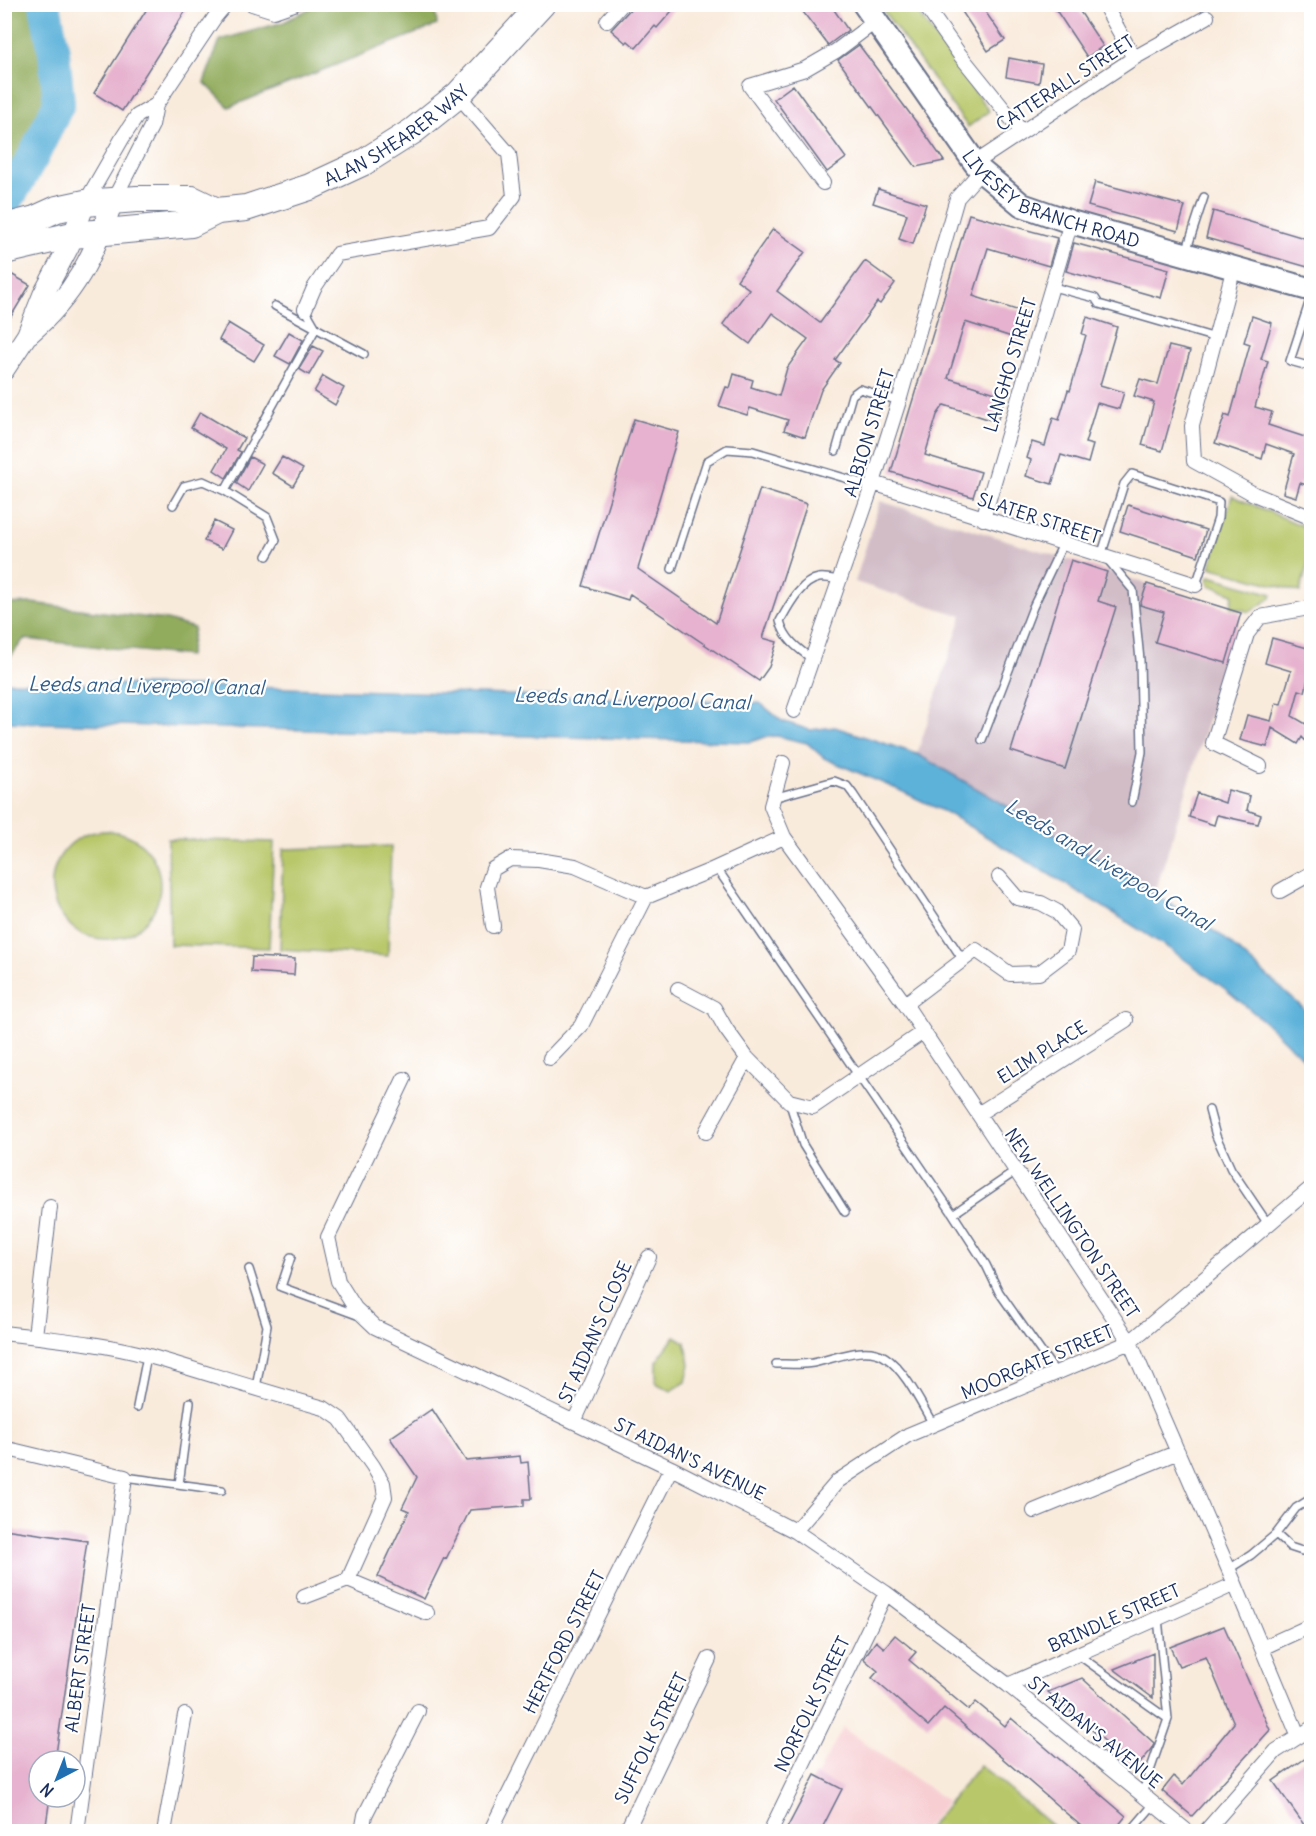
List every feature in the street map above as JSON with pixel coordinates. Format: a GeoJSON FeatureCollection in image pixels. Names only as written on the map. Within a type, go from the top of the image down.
{"type":"FeatureCollection","features":[{"type":"Feature","properties":{"kind":"highway","name":"ALAN SHEARER WAY"},"geometry":{"type":"LineString","coordinates":[[13,250],[73,235],[191,225],[217,211],[246,208],[310,188],[364,162],[413,130],[458,95],[542,4]]}},
{"type":"Feature","properties":{"kind":"highway","name":"ALAN SHEARER WAY"},"geometry":{"type":"LineString","coordinates":[[4,227],[35,219],[57,209],[85,203],[192,199],[217,211]]}},
{"type":"Feature","properties":{"kind":"main road","name":"LIVESEY BRANCH ROAD"},"geometry":{"type":"LineString","coordinates":[[870,13],[978,167],[1022,205],[1071,222],[1234,267],[1311,292]]}},
{"type":"Feature","properties":{"kind":"main road"},"geometry":{"type":"LineString","coordinates":[[4,369],[27,336],[49,317],[80,278],[92,257],[113,201]]}},
{"type":"Feature","properties":{"kind":"main road"},"geometry":{"type":"LineString","coordinates":[[27,336],[36,309],[64,258],[85,203]]}},
{"type":"Feature","properties":{"kind":"street"},"geometry":{"type":"LineString","coordinates":[[113,201],[152,125],[156,105],[226,4]]}},
{"type":"Feature","properties":{"kind":"street"},"geometry":{"type":"LineString","coordinates":[[252,4],[274,11],[294,4]]}},
{"type":"Feature","properties":{"kind":"street"},"geometry":{"type":"LineString","coordinates":[[607,21],[622,4]]}},
{"type":"Feature","properties":{"kind":"street"},"geometry":{"type":"LineString","coordinates":[[924,4],[960,55],[1022,132]]}},
{"type":"Feature","properties":{"kind":"street"},"geometry":{"type":"LineString","coordinates":[[1104,4],[1134,58]]}},
{"type":"Feature","properties":{"kind":"street"},"geometry":{"type":"LineString","coordinates":[[823,183],[750,86],[805,69],[836,51],[870,13]]}},
{"type":"Feature","properties":{"kind":"street","name":"CATTERALL STREET"},"geometry":{"type":"LineString","coordinates":[[978,167],[1022,132],[1134,58],[1207,17]]}},
{"type":"Feature","properties":{"kind":"street"},"geometry":{"type":"LineString","coordinates":[[305,309],[314,288],[337,254],[489,228],[514,196],[509,154],[458,95]]}},
{"type":"Feature","properties":{"kind":"street"},"geometry":{"type":"LineString","coordinates":[[85,203],[137,116],[156,105]]}},
{"type":"Feature","properties":{"kind":"street","name":"ALBION STREET"},"geometry":{"type":"LineString","coordinates":[[794,711],[873,484],[957,198],[978,167]]}},
{"type":"Feature","properties":{"kind":"street","name":"LANGHO STREET"},"geometry":{"type":"LineString","coordinates":[[983,519],[1071,222]]}},
{"type":"Feature","properties":{"kind":"street"},"geometry":{"type":"LineString","coordinates":[[1234,267],[1192,426],[1194,461],[1254,494],[1311,518]]}},
{"type":"Feature","properties":{"kind":"street","name":"SLATER STREET"},"geometry":{"type":"LineString","coordinates":[[873,484],[1196,585]]}},
{"type":"Feature","properties":{"kind":"street"},"geometry":{"type":"LineString","coordinates":[[1260,766],[1213,743],[1246,634],[1260,617],[1310,609],[1311,594]]}},
{"type":"Feature","properties":{"kind":"street","name":"NEW WELLINGTON STREET"},"geometry":{"type":"LineString","coordinates":[[783,764],[771,806],[784,837],[905,1004],[1130,1342],[1229,1569],[1298,1735]]}},
{"type":"Feature","properties":{"kind":"street"},"geometry":{"type":"LineString","coordinates":[[550,1058],[581,1026],[646,897],[784,837]]}},
{"type":"Feature","properties":{"kind":"street"},"geometry":{"type":"LineString","coordinates":[[493,926],[487,887],[493,869],[510,859],[539,860],[575,866],[646,897]]}},
{"type":"Feature","properties":{"kind":"street"},"geometry":{"type":"LineString","coordinates":[[1280,891],[1311,873]]}},
{"type":"Feature","properties":{"kind":"street"},"geometry":{"type":"LineString","coordinates":[[905,1004],[976,950],[1010,974],[1039,973],[1068,951],[1071,930],[1056,910],[1041,903],[1017,898],[999,877]]}},
{"type":"Feature","properties":{"kind":"street"},"geometry":{"type":"LineString","coordinates":[[678,989],[714,1008],[747,1058],[789,1101],[813,1107],[923,1032]]}},
{"type":"Feature","properties":{"kind":"street","name":"ELIM PLACE"},"geometry":{"type":"LineString","coordinates":[[978,1114],[1126,1020]]}},
{"type":"Feature","properties":{"kind":"street"},"geometry":{"type":"LineString","coordinates":[[706,1132],[747,1058]]}},
{"type":"Feature","properties":{"kind":"street","name":"ST AIDAN'S AVENUE"},"geometry":{"type":"LineString","coordinates":[[404,1079],[328,1237],[338,1281],[355,1308],[365,1318],[375,1327],[671,1468],[795,1531],[886,1593],[1008,1685],[1188,1832]]}},
{"type":"Feature","properties":{"kind":"street","name":"MOORGATE STREET"},"geometry":{"type":"LineString","coordinates":[[795,1531],[838,1481],[908,1435],[1130,1342],[1311,1187]]}},
{"type":"Feature","properties":{"kind":"street"},"geometry":{"type":"LineString","coordinates":[[35,1336],[51,1207]]}},
{"type":"Feature","properties":{"kind":"street","name":"ST AIDAN'S CLOSE"},"geometry":{"type":"LineString","coordinates":[[574,1422],[649,1257]]}},
{"type":"Feature","properties":{"kind":"street"},"geometry":{"type":"LineString","coordinates":[[4,1332],[93,1345],[147,1356],[324,1408],[340,1419],[383,1483],[385,1497],[348,1580]]}},
{"type":"Feature","properties":{"kind":"street"},"geometry":{"type":"LineString","coordinates":[[4,1448],[125,1477]]}},
{"type":"Feature","properties":{"kind":"street"},"geometry":{"type":"LineString","coordinates":[[1034,1510],[1178,1452]]}},
{"type":"Feature","properties":{"kind":"street","name":"HERTFORD STREET"},"geometry":{"type":"LineString","coordinates":[[490,1832],[671,1468]]}},
{"type":"Feature","properties":{"kind":"street","name":"ALBERT STREET"},"geometry":{"type":"LineString","coordinates":[[77,1832],[125,1477]]}},
{"type":"Feature","properties":{"kind":"street"},"geometry":{"type":"LineString","coordinates":[[304,1597],[348,1580],[427,1613]]}},
{"type":"Feature","properties":{"kind":"street","name":"BRINDLE STREET"},"geometry":{"type":"LineString","coordinates":[[1008,1685],[1235,1584]]}},
{"type":"Feature","properties":{"kind":"street","name":"NORFOLK STREET"},"geometry":{"type":"LineString","coordinates":[[770,1832],[886,1593]]}},
{"type":"Feature","properties":{"kind":"street"},"geometry":{"type":"LineString","coordinates":[[1262,1648],[1311,1625]]}},
{"type":"Feature","properties":{"kind":"street","name":"SUFFOLK STREET"},"geometry":{"type":"LineString","coordinates":[[626,1832],[709,1659]]}},
{"type":"Feature","properties":{"kind":"street"},"geometry":{"type":"LineString","coordinates":[[362,1832],[365,1815],[418,1712]]}},
{"type":"Feature","properties":{"kind":"street"},"geometry":{"type":"LineString","coordinates":[[164,1832],[185,1715]]}},
{"type":"Feature","properties":{"kind":"street"},"geometry":{"type":"LineString","coordinates":[[1205,1832],[1276,1751],[1311,1728]]}},
{"type":"Feature","properties":{"kind":"lane"},"geometry":{"type":"LineString","coordinates":[[1185,254],[1204,198]]}},
{"type":"Feature","properties":{"kind":"lane"},"geometry":{"type":"LineString","coordinates":[[1053,287],[1095,298],[1099,304],[1216,338]]}},
{"type":"Feature","properties":{"kind":"lane"},"geometry":{"type":"LineString","coordinates":[[1311,292],[1290,361],[1311,367]]}},
{"type":"Feature","properties":{"kind":"lane"},"geometry":{"type":"LineString","coordinates":[[275,306],[364,354]]}},
{"type":"Feature","properties":{"kind":"lane"},"geometry":{"type":"LineString","coordinates":[[305,309],[316,328]]}},
{"type":"Feature","properties":{"kind":"lane"},"geometry":{"type":"LineString","coordinates":[[225,491],[316,328]]}},
{"type":"Feature","properties":{"kind":"lane"},"geometry":{"type":"LineString","coordinates":[[836,451],[852,395],[860,388],[899,401]]}},
{"type":"Feature","properties":{"kind":"lane"},"geometry":{"type":"LineString","coordinates":[[672,569],[707,461],[727,449],[753,451],[873,484]]}},
{"type":"Feature","properties":{"kind":"lane"},"geometry":{"type":"LineString","coordinates":[[1132,802],[1142,752],[1140,660],[1133,590],[1104,557],[1124,484],[1132,474],[1219,502],[1218,518],[1196,585]]}},
{"type":"Feature","properties":{"kind":"lane"},"geometry":{"type":"LineString","coordinates":[[173,505],[184,486],[203,482],[225,491],[267,517],[276,540],[267,556]]}},
{"type":"Feature","properties":{"kind":"lane"},"geometry":{"type":"LineString","coordinates":[[982,740],[1033,607],[1063,544]]}},
{"type":"Feature","properties":{"kind":"lane"},"geometry":{"type":"LineString","coordinates":[[812,659],[795,647],[784,634],[780,621],[800,591],[811,581],[820,577],[839,580]]}},
{"type":"Feature","properties":{"kind":"lane"},"geometry":{"type":"LineString","coordinates":[[773,798],[834,781],[846,786],[880,833],[963,960]]}},
{"type":"Feature","properties":{"kind":"lane"},"geometry":{"type":"LineString","coordinates":[[716,867],[953,1214],[986,1265],[999,1292],[1056,1373]]}},
{"type":"Feature","properties":{"kind":"lane"},"geometry":{"type":"LineString","coordinates":[[789,1101],[802,1145],[845,1212]]}},
{"type":"Feature","properties":{"kind":"lane"},"geometry":{"type":"LineString","coordinates":[[1209,1110],[1216,1136],[1231,1169],[1268,1224]]}},
{"type":"Feature","properties":{"kind":"lane"},"geometry":{"type":"LineString","coordinates":[[953,1214],[1016,1171]]}},
{"type":"Feature","properties":{"kind":"lane"},"geometry":{"type":"LineString","coordinates":[[291,1257],[281,1287],[365,1318]]}},
{"type":"Feature","properties":{"kind":"lane"},"geometry":{"type":"LineString","coordinates":[[249,1269],[267,1326],[256,1389]]}},
{"type":"Feature","properties":{"kind":"lane"},"geometry":{"type":"LineString","coordinates":[[776,1364],[813,1363],[854,1353],[872,1352],[884,1356],[904,1378],[933,1424]]}},
{"type":"Feature","properties":{"kind":"lane"},"geometry":{"type":"LineString","coordinates":[[137,1407],[147,1356]]}},
{"type":"Feature","properties":{"kind":"lane"},"geometry":{"type":"LineString","coordinates":[[179,1484],[190,1402]]}},
{"type":"Feature","properties":{"kind":"lane"},"geometry":{"type":"LineString","coordinates":[[125,1477],[222,1490]]}},
{"type":"Feature","properties":{"kind":"lane"},"geometry":{"type":"LineString","coordinates":[[1229,1569],[1251,1555],[1276,1534],[1296,1509],[1311,1498]]}},
{"type":"Feature","properties":{"kind":"lane"},"geometry":{"type":"LineString","coordinates":[[1276,1534],[1290,1547],[1302,1551],[1311,1546]]}},
{"type":"Feature","properties":{"kind":"lane"},"geometry":{"type":"LineString","coordinates":[[1142,1794],[1168,1719],[1158,1618]]}},
{"type":"Feature","properties":{"kind":"lane"},"geometry":{"type":"LineString","coordinates":[[1077,1654],[1168,1719]]}},
{"type":"Feature","properties":{"kind":"lane"},"geometry":{"type":"LineString","coordinates":[[1130,1832],[1154,1804]]}},
{"type":"Feature","properties":{"kind":"shaded area"},"geometry":{"type":"Polygon","coordinates":[[[880,501],[1241,613],[1155,893],[917,754],[962,616],[855,582],[880,501]]]}},
{"type":"Feature","properties":{"kind":"shaded area"},"geometry":{"type":"Polygon","coordinates":[[[843,1728],[947,1801],[923,1831],[786,1832],[843,1728]]]}},
{"type":"Feature","properties":{"kind":"green space"},"geometry":{"type":"Polygon","coordinates":[[[5,4],[35,5],[51,59],[55,92],[53,106],[42,134],[26,159],[5,184],[5,4]]]}},
{"type":"Feature","properties":{"kind":"green space"},"geometry":{"type":"Polygon","coordinates":[[[316,5],[435,5],[437,25],[229,107],[204,82],[220,40],[284,22],[316,5]]]}},
{"type":"Feature","properties":{"kind":"green space"},"geometry":{"type":"Polygon","coordinates":[[[879,5],[912,5],[989,111],[968,127],[879,5]]]}},
{"type":"Feature","properties":{"kind":"green space"},"geometry":{"type":"Polygon","coordinates":[[[1232,496],[1310,529],[1311,551],[1300,592],[1210,567],[1232,496]]]}},
{"type":"Feature","properties":{"kind":"green space"},"geometry":{"type":"Polygon","coordinates":[[[1210,576],[1272,594],[1271,598],[1250,612],[1231,607],[1233,594],[1209,585],[1210,576]]]}},
{"type":"Feature","properties":{"kind":"green space"},"geometry":{"type":"Polygon","coordinates":[[[32,603],[167,620],[194,628],[189,656],[24,639],[5,664],[5,604],[32,603]]]}},
{"type":"Feature","properties":{"kind":"green space"},"geometry":{"type":"Polygon","coordinates":[[[106,831],[127,835],[144,847],[156,864],[160,885],[156,906],[144,923],[127,935],[106,939],[85,935],[68,923],[56,906],[52,885],[56,864],[68,847],[85,835],[106,831]]]}},
{"type":"Feature","properties":{"kind":"green space"},"geometry":{"type":"Polygon","coordinates":[[[168,839],[274,842],[269,948],[170,945],[168,839]]]}},
{"type":"Feature","properties":{"kind":"green space"},"geometry":{"type":"Polygon","coordinates":[[[391,846],[388,956],[280,949],[283,849],[391,846]]]}},
{"type":"Feature","properties":{"kind":"green space"},"geometry":{"type":"Polygon","coordinates":[[[675,1336],[685,1342],[690,1364],[686,1382],[671,1391],[656,1383],[656,1362],[675,1336]]]}},
{"type":"Feature","properties":{"kind":"green space"},"geometry":{"type":"Polygon","coordinates":[[[980,1765],[1058,1831],[926,1831],[980,1765]]]}},
{"type":"Feature","properties":{"kind":"water","name":"Leeds and Liverpool Canal"},"geometry":{"type":"Polygon","coordinates":[[[5,682],[287,688],[760,703],[782,721],[810,730],[835,727],[917,754],[1102,861],[1222,936],[1311,1015],[1311,1066],[1265,1022],[1224,988],[1170,949],[947,813],[824,758],[807,743],[777,736],[750,742],[5,722],[5,682]]]}},
{"type":"Feature","properties":{"kind":"building"},"geometry":{"type":"Polygon","coordinates":[[[150,4],[190,4],[122,111],[94,93],[150,4]]]}},
{"type":"Feature","properties":{"kind":"building"},"geometry":{"type":"Polygon","coordinates":[[[635,4],[678,4],[636,48],[611,30],[635,4]]]}},
{"type":"Feature","properties":{"kind":"building"},"geometry":{"type":"Polygon","coordinates":[[[797,4],[830,4],[848,30],[828,45],[797,4]]]}},
{"type":"Feature","properties":{"kind":"building"},"geometry":{"type":"Polygon","coordinates":[[[957,4],[980,4],[1005,40],[988,51],[957,4]]]}},
{"type":"Feature","properties":{"kind":"building"},"geometry":{"type":"Polygon","coordinates":[[[1052,4],[1075,4],[1103,46],[1087,57],[1052,4]]]}},
{"type":"Feature","properties":{"kind":"building"},"geometry":{"type":"Polygon","coordinates":[[[859,45],[944,161],[916,167],[891,133],[838,60],[859,45]]]}},
{"type":"Feature","properties":{"kind":"building"},"geometry":{"type":"Polygon","coordinates":[[[1009,58],[1042,64],[1039,83],[1006,77],[1009,58]]]}},
{"type":"Feature","properties":{"kind":"building"},"geometry":{"type":"Polygon","coordinates":[[[793,85],[846,158],[827,172],[774,99],[793,85]]]}},
{"type":"Feature","properties":{"kind":"building"},"geometry":{"type":"Polygon","coordinates":[[[1095,182],[1185,206],[1178,231],[1088,206],[1095,182]]]}},
{"type":"Feature","properties":{"kind":"building"},"geometry":{"type":"Polygon","coordinates":[[[878,189],[926,204],[913,244],[899,239],[907,214],[873,203],[878,189]]]}},
{"type":"Feature","properties":{"kind":"building"},"geometry":{"type":"Polygon","coordinates":[[[1213,211],[1311,240],[1311,268],[1206,238],[1213,211]]]}},
{"type":"Feature","properties":{"kind":"building"},"geometry":{"type":"Polygon","coordinates":[[[969,214],[1057,238],[1049,266],[988,248],[973,296],[1029,314],[1021,340],[965,322],[948,378],[1005,396],[997,422],[944,405],[937,415],[925,455],[981,472],[973,497],[891,472],[969,214]]]}},
{"type":"Feature","properties":{"kind":"building"},"geometry":{"type":"Polygon","coordinates":[[[773,229],[805,252],[777,291],[820,323],[865,261],[895,283],[880,304],[877,302],[835,360],[840,363],[821,390],[805,437],[784,430],[788,420],[750,408],[747,415],[719,406],[726,387],[730,388],[734,374],[753,380],[751,387],[779,396],[787,368],[808,339],[772,313],[750,344],[723,324],[749,289],[737,280],[773,229]]]}},
{"type":"Feature","properties":{"kind":"building"},"geometry":{"type":"Polygon","coordinates":[[[1074,243],[1169,269],[1161,298],[1066,271],[1074,243]]]}},
{"type":"Feature","properties":{"kind":"building"},"geometry":{"type":"Polygon","coordinates":[[[4,270],[30,285],[4,328],[4,270]]]}},
{"type":"Feature","properties":{"kind":"building"},"geometry":{"type":"Polygon","coordinates":[[[1252,316],[1272,323],[1261,359],[1268,361],[1255,407],[1272,412],[1268,425],[1311,439],[1311,471],[1307,485],[1300,483],[1296,497],[1283,493],[1294,454],[1266,444],[1262,459],[1215,443],[1225,415],[1230,417],[1250,344],[1244,342],[1252,316]]]}},
{"type":"Feature","properties":{"kind":"building"},"geometry":{"type":"Polygon","coordinates":[[[1087,317],[1117,327],[1100,385],[1124,392],[1119,409],[1097,403],[1085,443],[1093,445],[1088,463],[1061,455],[1052,484],[1026,476],[1031,460],[1027,458],[1032,442],[1045,446],[1053,418],[1059,420],[1086,335],[1082,334],[1087,317]]]}},
{"type":"Feature","properties":{"kind":"building"},"geometry":{"type":"Polygon","coordinates":[[[228,323],[264,345],[254,361],[219,340],[228,323]]]}},
{"type":"Feature","properties":{"kind":"building"},"geometry":{"type":"Polygon","coordinates":[[[289,332],[303,340],[290,364],[275,356],[289,332]]]}},
{"type":"Feature","properties":{"kind":"building"},"geometry":{"type":"Polygon","coordinates":[[[313,346],[323,351],[309,375],[299,369],[313,346]]]}},
{"type":"Feature","properties":{"kind":"building"},"geometry":{"type":"Polygon","coordinates":[[[1169,346],[1190,351],[1162,451],[1142,445],[1154,402],[1134,396],[1140,379],[1158,384],[1169,346]]]}},
{"type":"Feature","properties":{"kind":"building"},"geometry":{"type":"Polygon","coordinates":[[[323,376],[344,388],[335,405],[314,392],[323,376]]]}},
{"type":"Feature","properties":{"kind":"building"},"geometry":{"type":"Polygon","coordinates":[[[200,412],[244,438],[237,450],[241,452],[226,478],[214,470],[226,449],[191,428],[200,412]]]}},
{"type":"Feature","properties":{"kind":"building"},"geometry":{"type":"Polygon","coordinates":[[[634,419],[679,432],[638,569],[716,623],[760,489],[807,504],[763,638],[777,642],[769,667],[759,681],[630,594],[628,600],[583,586],[634,419]]]}},
{"type":"Feature","properties":{"kind":"building"},"geometry":{"type":"Polygon","coordinates":[[[250,457],[263,464],[248,491],[236,483],[250,457]]]}},
{"type":"Feature","properties":{"kind":"building"},"geometry":{"type":"Polygon","coordinates":[[[282,457],[303,469],[293,486],[272,473],[282,457]]]}},
{"type":"Feature","properties":{"kind":"building"},"geometry":{"type":"Polygon","coordinates":[[[1128,505],[1206,530],[1198,556],[1120,531],[1128,505]]]}},
{"type":"Feature","properties":{"kind":"building"},"geometry":{"type":"Polygon","coordinates":[[[214,521],[232,530],[222,549],[204,541],[214,521]]]}},
{"type":"Feature","properties":{"kind":"building"},"geometry":{"type":"Polygon","coordinates":[[[1071,560],[1107,572],[1098,601],[1116,607],[1065,769],[1011,751],[1071,560]]]}},
{"type":"Feature","properties":{"kind":"building"},"geometry":{"type":"Polygon","coordinates":[[[1147,584],[1241,613],[1226,663],[1155,642],[1164,612],[1140,605],[1147,584]]]}},
{"type":"Feature","properties":{"kind":"building"},"geometry":{"type":"Polygon","coordinates":[[[1272,638],[1311,649],[1311,666],[1305,692],[1299,690],[1292,716],[1311,727],[1311,747],[1302,737],[1298,744],[1272,728],[1267,747],[1240,740],[1247,715],[1271,721],[1276,703],[1281,704],[1291,671],[1265,663],[1272,638]]]}},
{"type":"Feature","properties":{"kind":"building"},"geometry":{"type":"Polygon","coordinates":[[[1228,790],[1250,796],[1247,810],[1261,815],[1258,824],[1217,815],[1214,825],[1189,817],[1197,793],[1225,803],[1228,790]]]}},
{"type":"Feature","properties":{"kind":"building"},"geometry":{"type":"Polygon","coordinates":[[[252,957],[295,959],[294,975],[251,972],[252,957]]]}},
{"type":"Feature","properties":{"kind":"building"},"geometry":{"type":"Polygon","coordinates":[[[432,1409],[466,1461],[520,1456],[521,1463],[528,1462],[531,1499],[524,1499],[524,1506],[470,1510],[424,1599],[378,1577],[409,1511],[402,1508],[417,1477],[390,1438],[432,1409]]]}},
{"type":"Feature","properties":{"kind":"building"},"geometry":{"type":"Polygon","coordinates":[[[4,1529],[87,1541],[57,1749],[27,1749],[27,1809],[48,1809],[45,1832],[4,1832],[4,1529]]]}},
{"type":"Feature","properties":{"kind":"building"},"geometry":{"type":"Polygon","coordinates":[[[1224,1626],[1270,1730],[1192,1816],[1162,1791],[1174,1776],[1183,1785],[1234,1723],[1206,1657],[1179,1666],[1170,1647],[1224,1626]]]}},
{"type":"Feature","properties":{"kind":"building"},"geometry":{"type":"Polygon","coordinates":[[[895,1635],[916,1652],[909,1660],[969,1710],[976,1702],[1005,1726],[1011,1718],[1126,1816],[1113,1832],[1088,1832],[944,1708],[928,1726],[872,1678],[878,1671],[864,1659],[876,1641],[884,1648],[895,1635]]]}},
{"type":"Feature","properties":{"kind":"building"},"geometry":{"type":"Polygon","coordinates":[[[1153,1653],[1153,1698],[1114,1669],[1153,1653]]]}},
{"type":"Feature","properties":{"kind":"building"},"geometry":{"type":"Polygon","coordinates":[[[1082,1678],[1154,1743],[1152,1749],[1136,1768],[1048,1692],[1082,1678]]]}},
{"type":"Feature","properties":{"kind":"building"},"geometry":{"type":"Polygon","coordinates":[[[1306,1758],[1311,1766],[1311,1832],[1273,1781],[1306,1758]]]}},
{"type":"Feature","properties":{"kind":"building"},"geometry":{"type":"Polygon","coordinates":[[[815,1775],[842,1789],[820,1832],[785,1832],[815,1775]]]}},
{"type":"Feature","properties":{"kind":"waterway"},"geometry":{"type":"LineString","coordinates":[[4,206],[33,157],[59,103],[54,52],[45,4]]}}]}
